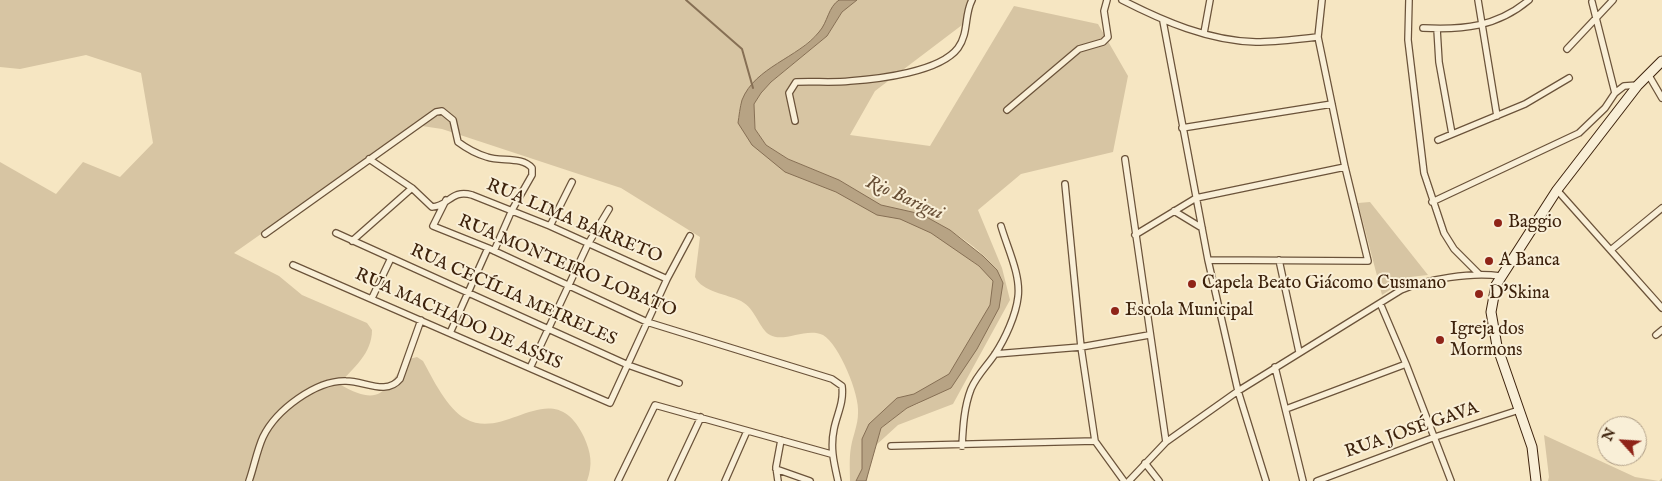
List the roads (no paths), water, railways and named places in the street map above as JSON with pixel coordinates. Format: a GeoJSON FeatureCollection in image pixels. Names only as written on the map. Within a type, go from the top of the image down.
{"type":"FeatureCollection","features":[{"type":"Feature","properties":{"kind":"main road"},"geometry":{"type":"LineString","coordinates":[[1536,481],[1532,447],[1496,346],[1491,312],[1500,276],[1557,190],[1638,85],[1662,61]]}},
{"type":"Feature","properties":{"kind":"street"},"geometry":{"type":"LineString","coordinates":[[795,122],[789,93],[791,86],[796,82],[849,81],[888,76],[915,71],[947,58],[959,48],[966,31],[969,6],[972,0]]}},
{"type":"Feature","properties":{"kind":"street"},"geometry":{"type":"LineString","coordinates":[[1007,110],[1068,56],[1079,49],[1103,42],[1108,38],[1104,12],[1107,0]]}},
{"type":"Feature","properties":{"kind":"street"},"geometry":{"type":"LineString","coordinates":[[1122,0],[1163,21],[1204,33],[1254,42],[1318,37]]}},
{"type":"Feature","properties":{"kind":"street"},"geometry":{"type":"LineString","coordinates":[[1204,33],[1210,0]]}},
{"type":"Feature","properties":{"kind":"street"},"geometry":{"type":"LineString","coordinates":[[1208,260],[1368,261],[1345,167],[1318,37],[1322,0]]}},
{"type":"Feature","properties":{"kind":"street"},"geometry":{"type":"LineString","coordinates":[[1409,0],[1408,40],[1424,174],[1444,234],[1454,249],[1479,274]]}},
{"type":"Feature","properties":{"kind":"street"},"geometry":{"type":"LineString","coordinates":[[1478,0],[1497,116]]}},
{"type":"Feature","properties":{"kind":"street"},"geometry":{"type":"LineString","coordinates":[[1423,28],[1457,30],[1482,26],[1508,15],[1529,0]]}},
{"type":"Feature","properties":{"kind":"street"},"geometry":{"type":"LineString","coordinates":[[1567,49],[1613,0]]}},
{"type":"Feature","properties":{"kind":"street"},"geometry":{"type":"LineString","coordinates":[[1592,2],[1615,93]]}},
{"type":"Feature","properties":{"kind":"street"},"geometry":{"type":"LineString","coordinates":[[1163,21],[1208,260],[1238,391],[1266,481]]}},
{"type":"Feature","properties":{"kind":"street"},"geometry":{"type":"LineString","coordinates":[[1437,29],[1439,62],[1452,134]]}},
{"type":"Feature","properties":{"kind":"street"},"geometry":{"type":"LineString","coordinates":[[1648,74],[1662,98]]}},
{"type":"Feature","properties":{"kind":"street"},"geometry":{"type":"LineString","coordinates":[[1438,140],[1525,104],[1569,78]]}},
{"type":"Feature","properties":{"kind":"street"},"geometry":{"type":"LineString","coordinates":[[1432,202],[1579,133],[1605,108],[1615,93],[1624,86],[1638,85]]}},
{"type":"Feature","properties":{"kind":"street"},"geometry":{"type":"LineString","coordinates":[[1182,128],[1332,104]]}},
{"type":"Feature","properties":{"kind":"street"},"geometry":{"type":"LineString","coordinates":[[265,234],[436,112],[448,114],[453,120],[458,142],[486,157],[525,162],[532,168],[532,175],[468,291],[450,332]]}},
{"type":"Feature","properties":{"kind":"street","name":"RUA LIMA BARRETO"},"geometry":{"type":"LineString","coordinates":[[369,159],[412,188],[432,207],[458,193],[465,193],[550,226],[667,279]]}},
{"type":"Feature","properties":{"kind":"street"},"geometry":{"type":"LineString","coordinates":[[1125,159],[1166,442]]}},
{"type":"Feature","properties":{"kind":"street"},"geometry":{"type":"LineString","coordinates":[[1135,235],[1196,198],[1345,167]]}},
{"type":"Feature","properties":{"kind":"street"},"geometry":{"type":"LineString","coordinates":[[550,226],[572,182]]}},
{"type":"Feature","properties":{"kind":"street"},"geometry":{"type":"LineString","coordinates":[[1065,184],[1082,347],[1095,441],[1124,481]]}},
{"type":"Feature","properties":{"kind":"street"},"geometry":{"type":"LineString","coordinates":[[352,241],[412,188]]}},
{"type":"Feature","properties":{"kind":"street"},"geometry":{"type":"LineString","coordinates":[[1557,190],[1612,249],[1662,308]]}},
{"type":"Feature","properties":{"kind":"street","name":"RUA MONTEIRO LOBATO"},"geometry":{"type":"LineString","coordinates":[[446,200],[432,226],[491,249],[647,322],[832,379],[842,386],[844,398],[833,430],[831,454]]}},
{"type":"Feature","properties":{"kind":"street"},"geometry":{"type":"LineString","coordinates":[[1612,249],[1662,208]]}},
{"type":"Feature","properties":{"kind":"street"},"geometry":{"type":"LineString","coordinates":[[530,368],[588,244],[609,209]]}},
{"type":"Feature","properties":{"kind":"street"},"geometry":{"type":"LineString","coordinates":[[1174,211],[1202,228]]}},
{"type":"Feature","properties":{"kind":"street"},"geometry":{"type":"LineString","coordinates":[[962,446],[963,419],[971,389],[982,369],[995,354],[1015,312],[1018,296],[1016,279],[1001,226]]}},
{"type":"Feature","properties":{"kind":"street","name":"RUA CECÍLIA MEIRELES"},"geometry":{"type":"LineString","coordinates":[[336,233],[628,364],[679,383]]}},
{"type":"Feature","properties":{"kind":"street"},"geometry":{"type":"LineString","coordinates":[[628,364],[667,279],[690,236]]}},
{"type":"Feature","properties":{"kind":"street"},"geometry":{"type":"LineString","coordinates":[[372,298],[391,258]]}},
{"type":"Feature","properties":{"kind":"street"},"geometry":{"type":"LineString","coordinates":[[1279,260],[1299,352]]}},
{"type":"Feature","properties":{"kind":"street","name":"RUA MACHADO DE ASSIS"},"geometry":{"type":"LineString","coordinates":[[293,265],[450,332],[610,404],[628,364]]}},
{"type":"Feature","properties":{"kind":"street"},"geometry":{"type":"LineString","coordinates":[[1129,481],[1166,442],[1238,391],[1401,290],[1419,283],[1479,274],[1500,276]]}},
{"type":"Feature","properties":{"kind":"street"},"geometry":{"type":"LineString","coordinates":[[1380,302],[1435,436],[1451,481]]}},
{"type":"Feature","properties":{"kind":"street"},"geometry":{"type":"LineString","coordinates":[[249,481],[262,438],[272,422],[313,388],[326,383],[346,381],[387,388],[396,384],[400,379],[421,320]]}},
{"type":"Feature","properties":{"kind":"street"},"geometry":{"type":"LineString","coordinates":[[1656,335],[1662,330]]}},
{"type":"Feature","properties":{"kind":"street"},"geometry":{"type":"LineString","coordinates":[[995,354],[1082,347],[1149,334]]}},
{"type":"Feature","properties":{"kind":"street"},"geometry":{"type":"LineString","coordinates":[[1286,410],[1406,364]]}},
{"type":"Feature","properties":{"kind":"street"},"geometry":{"type":"LineString","coordinates":[[1275,367],[1303,481]]}},
{"type":"Feature","properties":{"kind":"street"},"geometry":{"type":"LineString","coordinates":[[618,481],[655,405],[831,454],[838,481]]}},
{"type":"Feature","properties":{"kind":"street","name":"RUA JOSÉ GAVA"},"geometry":{"type":"LineString","coordinates":[[1316,481],[1435,436],[1519,410]]}},
{"type":"Feature","properties":{"kind":"street"},"geometry":{"type":"LineString","coordinates":[[671,481],[701,418]]}},
{"type":"Feature","properties":{"kind":"street"},"geometry":{"type":"LineString","coordinates":[[725,481],[748,430]]}},
{"type":"Feature","properties":{"kind":"street"},"geometry":{"type":"LineString","coordinates":[[778,481],[776,469],[781,440]]}},
{"type":"Feature","properties":{"kind":"street"},"geometry":{"type":"LineString","coordinates":[[891,446],[962,446],[1095,441]]}},
{"type":"Feature","properties":{"kind":"street"},"geometry":{"type":"LineString","coordinates":[[1145,463],[1159,481]]}},
{"type":"Feature","properties":{"kind":"street"},"geometry":{"type":"LineString","coordinates":[[776,469],[810,481]]}},
{"type":"Feature","properties":{"kind":"waterway"},"geometry":{"type":"LineString","coordinates":[[686,0],[742,49],[753,88]]}},
{"type":"Feature","properties":{"kind":"place","name":"Baggio"},"geometry":{"type":"Point","coordinates":[1498,223]}},
{"type":"Feature","properties":{"kind":"place","name":"A Banca"},"geometry":{"type":"Point","coordinates":[1489,261]}},
{"type":"Feature","properties":{"kind":"place","name":"Capela Beato Giácomo Cusmano"},"geometry":{"type":"Point","coordinates":[1192,284]}},
{"type":"Feature","properties":{"kind":"place","name":"D'Skina"},"geometry":{"type":"Point","coordinates":[1479,294]}},
{"type":"Feature","properties":{"kind":"place","name":"Escola Municipal"},"geometry":{"type":"Point","coordinates":[1115,311]}},
{"type":"Feature","properties":{"kind":"place","name":"Igreja dos Mormons"},"geometry":{"type":"Point","coordinates":[1440,340]}},
{"type":"Feature","properties":{"kind":"water label","name":"Rio Barigui"},"geometry":{"type":"Point","coordinates":[904,199]}}]}
